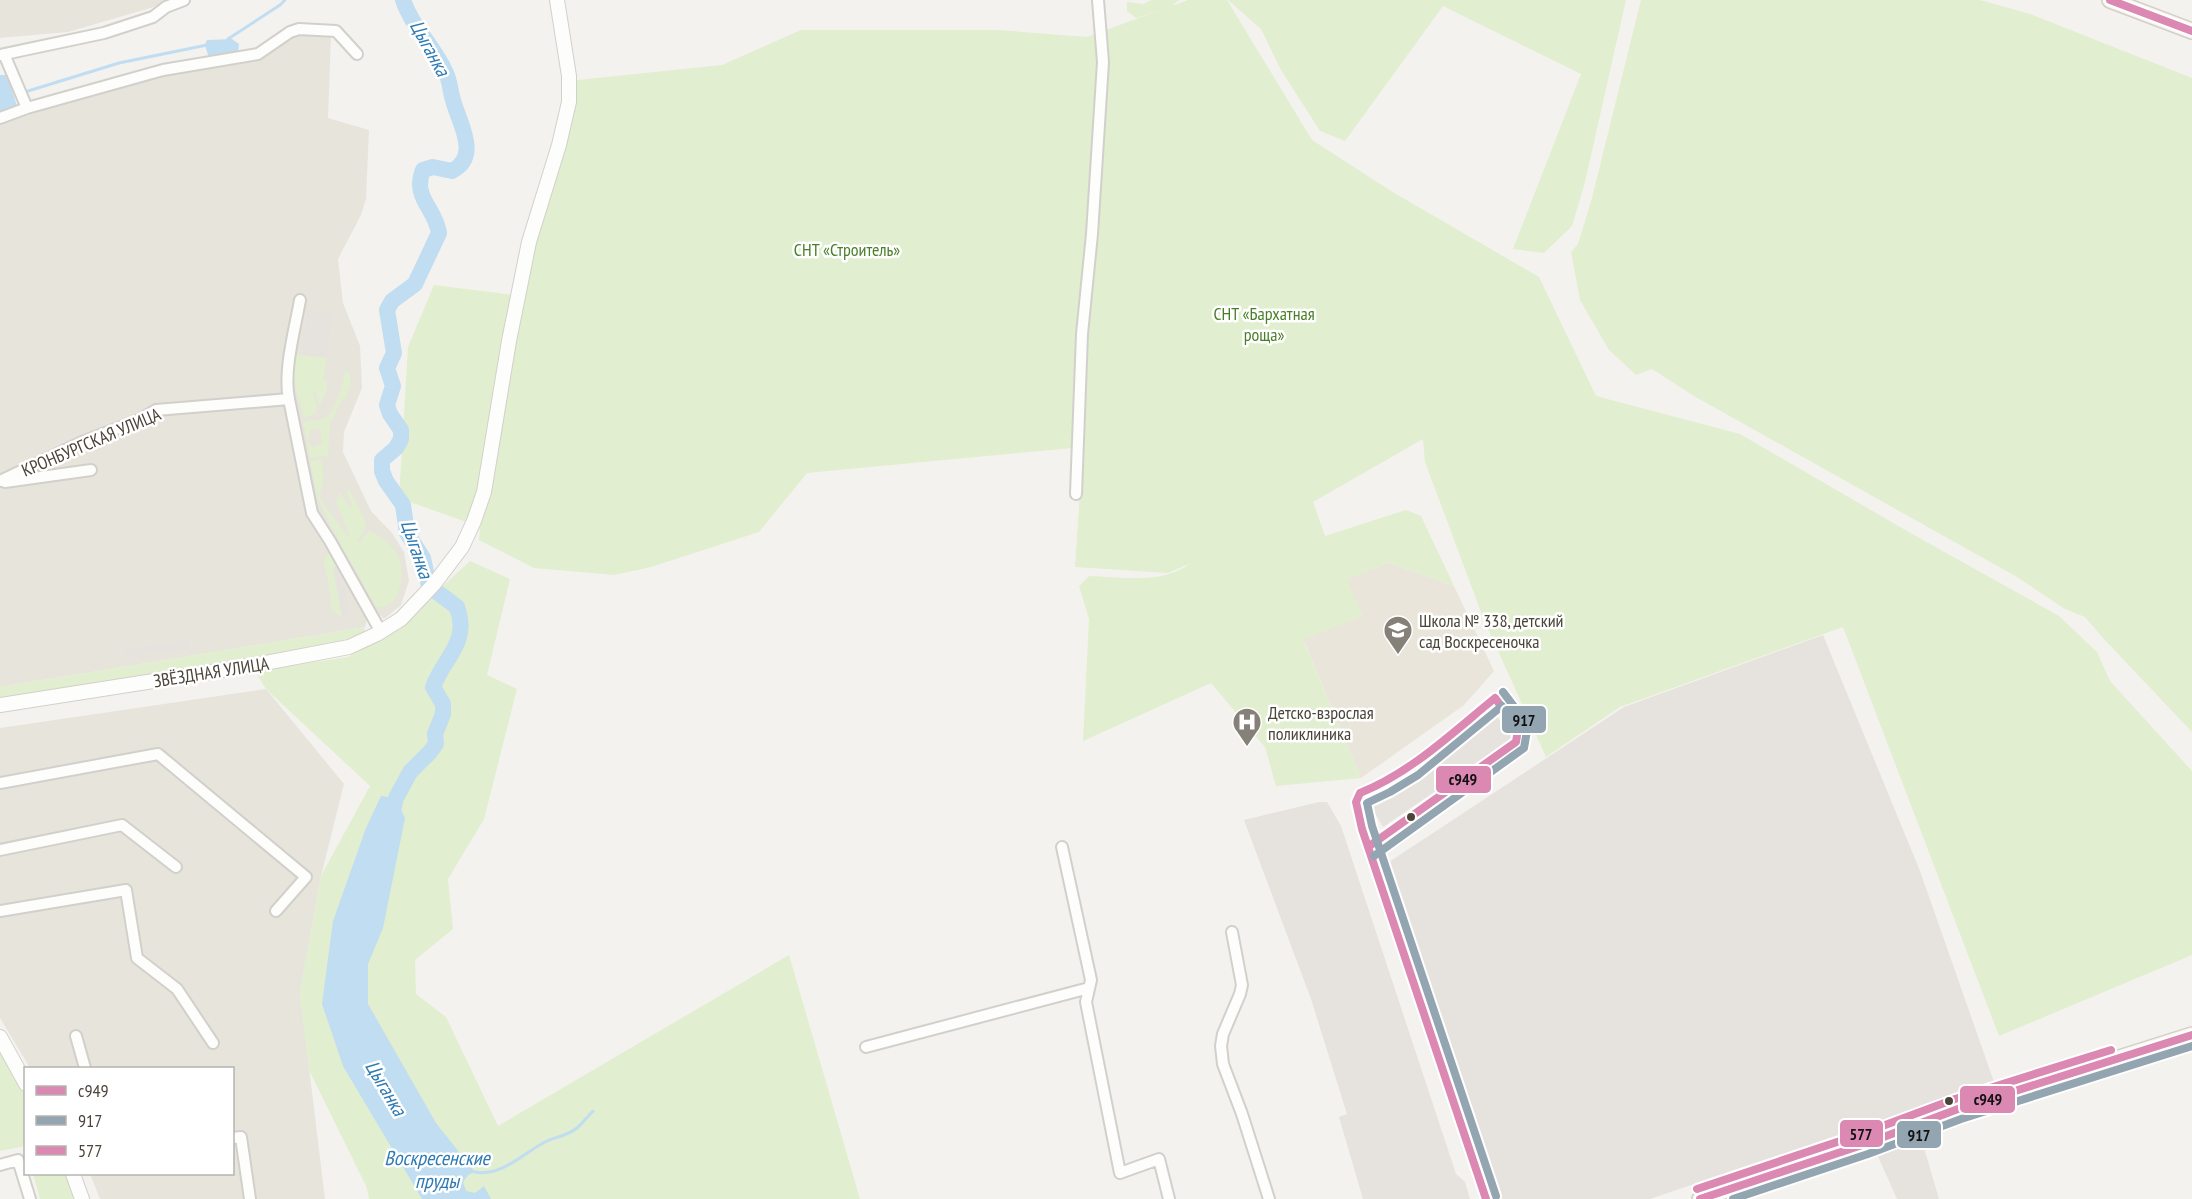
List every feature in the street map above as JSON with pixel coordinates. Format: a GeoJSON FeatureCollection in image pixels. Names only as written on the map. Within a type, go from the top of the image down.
{"type":"FeatureCollection","features":[{"type":"Feature","properties":{"kind":"main road"},"geometry":{"type":"LineString","coordinates":[[2110,0],[2192,31]]}},
{"type":"Feature","properties":{"kind":"main road"},"geometry":{"type":"LineString","coordinates":[[1700,1199],[1865,1144],[1958,1109],[2192,1035]]}},
{"type":"Feature","properties":{"kind":"street"},"geometry":{"type":"LineString","coordinates":[[27,108],[2,55],[104,33],[153,17],[166,7],[184,0]]}},
{"type":"Feature","properties":{"kind":"street","name":"ЗВЁЗДНАЯ УЛИЦА"},"geometry":{"type":"LineString","coordinates":[[0,705],[249,666],[349,647],[381,632],[412,610],[434,584],[462,547],[484,492],[509,341],[530,242],[559,145],[569,102],[569,76],[557,0]]}},
{"type":"Feature","properties":{"kind":"street"},"geometry":{"type":"LineString","coordinates":[[1076,494],[1082,334],[1093,223],[1103,72],[1098,0]]}},
{"type":"Feature","properties":{"kind":"street"},"geometry":{"type":"LineString","coordinates":[[0,118],[27,108],[164,70],[258,54],[290,32],[299,29],[336,31],[357,54]]}},
{"type":"Feature","properties":{"kind":"street"},"geometry":{"type":"LineString","coordinates":[[300,300],[287,390],[312,513],[330,540],[381,632]]}},
{"type":"Feature","properties":{"kind":"street","name":"КРОНБУРГСКАЯ УЛИЦА"},"geometry":{"type":"LineString","coordinates":[[0,482],[82,442],[139,420],[156,410],[289,399]]}},
{"type":"Feature","properties":{"kind":"street","name":"КРОНБУРГСКАЯ УЛИЦА"},"geometry":{"type":"LineString","coordinates":[[0,482],[91,470]]}},
{"type":"Feature","properties":{"kind":"street"},"geometry":{"type":"LineString","coordinates":[[0,783],[158,754],[306,877],[276,911]]}},
{"type":"Feature","properties":{"kind":"street"},"geometry":{"type":"LineString","coordinates":[[0,850],[122,825],[176,867]]}},
{"type":"Feature","properties":{"kind":"street"},"geometry":{"type":"LineString","coordinates":[[1062,848],[1091,980],[1086,1002],[1120,1173],[1159,1160],[1169,1199]]}},
{"type":"Feature","properties":{"kind":"street"},"geometry":{"type":"LineString","coordinates":[[0,911],[126,890],[136,958],[177,989],[213,1043]]}},
{"type":"Feature","properties":{"kind":"street"},"geometry":{"type":"LineString","coordinates":[[1232,932],[1242,985],[1223,1034],[1221,1046],[1223,1064],[1242,1114],[1269,1199]]}},
{"type":"Feature","properties":{"kind":"street"},"geometry":{"type":"LineString","coordinates":[[867,1047],[1089,988]]}},
{"type":"Feature","properties":{"kind":"street"},"geometry":{"type":"LineString","coordinates":[[76,1036],[85,1067]]}},
{"type":"Feature","properties":{"kind":"street"},"geometry":{"type":"LineString","coordinates":[[0,1037],[24,1080]]}},
{"type":"Feature","properties":{"kind":"street"},"geometry":{"type":"LineString","coordinates":[[234,1138],[241,1137],[250,1199]]}},
{"type":"Feature","properties":{"kind":"street"},"geometry":{"type":"LineString","coordinates":[[0,1165],[18,1160],[30,1199]]}},
{"type":"Feature","properties":{"kind":"street"},"geometry":{"type":"LineString","coordinates":[[73,1175],[82,1199]]}},
{"type":"Feature","properties":{"kind":"shaded area"},"geometry":{"type":"Polygon","coordinates":[[[0,0],[171,0],[68,32],[0,38],[0,0]]]}},
{"type":"Feature","properties":{"kind":"shaded area"},"geometry":{"type":"Polygon","coordinates":[[[291,36],[331,36],[328,118],[369,130],[366,199],[361,215],[338,259],[343,303],[360,346],[362,388],[344,432],[343,452],[371,511],[392,533],[404,552],[409,581],[401,605],[384,619],[377,612],[367,618],[365,627],[0,687],[0,124],[160,73],[266,57],[291,36]]]}},
{"type":"Feature","properties":{"kind":"shaded area"},"geometry":{"type":"Polygon","coordinates":[[[308,310],[332,314],[327,358],[300,355],[308,310]]]}},
{"type":"Feature","properties":{"kind":"shaded area","name":"Школа № 338, детский сад Воскресеночка"},"geometry":{"type":"Polygon","coordinates":[[[1389,563],[1454,586],[1494,671],[1464,705],[1361,778],[1303,639],[1362,616],[1346,579],[1389,563]]]}},
{"type":"Feature","properties":{"kind":"shaded area"},"geometry":{"type":"Polygon","coordinates":[[[341,566],[350,615],[342,617],[333,567],[341,566]]]}},
{"type":"Feature","properties":{"kind":"shaded area"},"geometry":{"type":"Polygon","coordinates":[[[1823,635],[1920,871],[1994,1082],[1650,1199],[1495,1199],[1386,864],[1624,707],[1823,635]]]}},
{"type":"Feature","properties":{"kind":"shaded area"},"geometry":{"type":"Polygon","coordinates":[[[189,640],[191,648],[126,657],[125,650],[189,640]]]}},
{"type":"Feature","properties":{"kind":"shaded area"},"geometry":{"type":"Polygon","coordinates":[[[266,689],[344,784],[321,876],[300,993],[325,1199],[100,1199],[90,1175],[234,1175],[234,1067],[29,1067],[0,1018],[0,728],[266,689]]]}},
{"type":"Feature","properties":{"kind":"shaded area"},"geometry":{"type":"Polygon","coordinates":[[[1492,710],[1513,738],[1383,827],[1368,801],[1492,710]]]}},
{"type":"Feature","properties":{"kind":"shaded area"},"geometry":{"type":"Polygon","coordinates":[[[1327,802],[1341,826],[1456,1174],[1465,1182],[1470,1199],[1363,1199],[1339,1117],[1347,1114],[1311,999],[1244,820],[1327,802]]]}},
{"type":"Feature","properties":{"kind":"shaded area"},"geometry":{"type":"Polygon","coordinates":[[[1922,1141],[1939,1199],[1897,1199],[1876,1152],[1922,1141]]]}},
{"type":"Feature","properties":{"kind":"green space"},"geometry":{"type":"Polygon","coordinates":[[[1151,0],[1179,0],[1172,6],[1188,0],[1227,0],[1312,140],[1391,191],[1539,277],[1596,396],[1740,434],[2059,616],[2097,652],[2110,681],[2192,771],[2192,955],[1999,1036],[1843,627],[1620,707],[1546,757],[1484,620],[1425,462],[1423,439],[1313,502],[1325,536],[1406,510],[1421,516],[1454,586],[1389,563],[1347,579],[1363,616],[1303,640],[1361,778],[1276,786],[1265,747],[1211,683],[1083,741],[1089,619],[1079,586],[1089,576],[1155,577],[1180,570],[1191,563],[1168,573],[1075,567],[1083,447],[807,473],[759,532],[651,567],[614,575],[534,568],[479,540],[480,527],[399,498],[408,347],[434,285],[522,296],[568,81],[722,65],[801,30],[998,30],[1087,37],[1163,9],[1136,18],[1127,11],[1127,2],[1144,4],[1151,0]]]}},
{"type":"Feature","properties":{"kind":"green space"},"geometry":{"type":"Polygon","coordinates":[[[1228,0],[1626,0],[1585,182],[1572,226],[1544,253],[1513,249],[1581,74],[1443,6],[1345,141],[1320,131],[1281,70],[1261,29],[1228,0]]]}},
{"type":"Feature","properties":{"kind":"green space"},"geometry":{"type":"Polygon","coordinates":[[[1641,0],[1980,0],[2030,14],[2192,78],[2192,732],[2085,617],[2065,609],[2017,577],[1694,396],[1652,369],[1636,375],[1609,350],[1580,300],[1571,252],[1578,244],[1592,198],[1641,0]]]}},
{"type":"Feature","properties":{"kind":"green space"},"geometry":{"type":"Polygon","coordinates":[[[297,354],[327,358],[323,380],[327,382],[325,394],[319,405],[315,391],[313,391],[317,408],[315,413],[304,419],[294,378],[297,354]]]}},
{"type":"Feature","properties":{"kind":"green space"},"geometry":{"type":"Polygon","coordinates":[[[345,371],[350,374],[350,386],[330,424],[328,455],[310,458],[307,443],[310,443],[312,447],[322,444],[320,428],[309,431],[310,440],[307,441],[303,422],[323,419],[327,416],[338,398],[345,371]]]}},
{"type":"Feature","properties":{"kind":"green space"},"geometry":{"type":"Polygon","coordinates":[[[321,459],[324,477],[320,494],[321,501],[351,540],[336,501],[338,495],[341,494],[350,508],[352,505],[346,491],[349,489],[365,520],[365,529],[357,541],[364,542],[361,540],[369,531],[389,544],[397,554],[402,572],[400,587],[398,594],[389,605],[376,607],[318,499],[310,461],[321,459]]]}},
{"type":"Feature","properties":{"kind":"green space"},"geometry":{"type":"Polygon","coordinates":[[[329,553],[334,555],[339,566],[334,567],[342,617],[332,610],[323,560],[329,553]]]}},
{"type":"Feature","properties":{"kind":"green space"},"geometry":{"type":"Polygon","coordinates":[[[470,561],[510,579],[487,675],[517,689],[484,819],[448,879],[453,929],[415,960],[416,994],[446,1017],[498,1126],[789,955],[860,1199],[369,1199],[367,1188],[309,1070],[300,993],[321,876],[370,786],[266,689],[255,671],[348,657],[392,633],[470,561]]]}},
{"type":"Feature","properties":{"kind":"green space"},"geometry":{"type":"Polygon","coordinates":[[[365,627],[364,632],[332,645],[0,700],[0,687],[365,627]]]}},
{"type":"Feature","properties":{"kind":"green space"},"geometry":{"type":"Polygon","coordinates":[[[0,1042],[24,1084],[24,1146],[0,1151],[0,1042]]]}},
{"type":"Feature","properties":{"kind":"green space"},"geometry":{"type":"Polygon","coordinates":[[[33,1175],[69,1175],[79,1199],[40,1199],[33,1175]]]}},
{"type":"Feature","properties":{"kind":"water"},"geometry":{"type":"Polygon","coordinates":[[[232,39],[239,44],[238,54],[209,58],[205,45],[207,40],[232,39]]]}},
{"type":"Feature","properties":{"kind":"water"},"geometry":{"type":"Polygon","coordinates":[[[0,75],[7,75],[17,106],[0,114],[0,75]]]}},
{"type":"Feature","properties":{"kind":"water","name":"Воскресенские пруды"},"geometry":{"type":"Polygon","coordinates":[[[381,796],[396,798],[405,818],[383,928],[368,964],[368,1004],[436,1123],[475,1172],[468,1175],[463,1182],[466,1191],[475,1193],[484,1186],[491,1199],[422,1199],[343,1066],[322,1004],[333,921],[366,828],[381,796]]]}},
{"type":"Feature","properties":{"kind":"waterway"},"geometry":{"type":"LineString","coordinates":[[228,39],[285,0]]}},
{"type":"Feature","properties":{"kind":"waterway","name":"Цыганка"},"geometry":{"type":"LineString","coordinates":[[391,819],[396,798],[410,772],[436,744],[435,734],[443,714],[443,704],[433,687],[454,649],[460,630],[457,607],[429,586],[423,558],[407,533],[403,505],[386,481],[382,471],[382,460],[396,448],[401,439],[401,430],[387,405],[393,386],[387,368],[394,353],[387,310],[392,301],[415,284],[439,233],[437,224],[422,195],[420,180],[423,170],[433,167],[452,171],[461,165],[467,148],[446,73],[412,19],[403,0]]}},
{"type":"Feature","properties":{"kind":"waterway"},"geometry":{"type":"LineString","coordinates":[[15,95],[119,63],[207,45]]}},
{"type":"Feature","properties":{"kind":"waterway"},"geometry":{"type":"LineString","coordinates":[[475,1172],[495,1171],[513,1163],[547,1141],[574,1130],[593,1111]]}},
{"type":"Feature","properties":{"kind":"transit line","name":"с949"},"geometry":{"type":"LineString","coordinates":[[2110,0],[2192,31]]}},
{"type":"Feature","properties":{"kind":"transit line","name":"917"},"geometry":{"type":"LineString","coordinates":[[1374,856],[1524,748],[1528,725],[1503,692]]}},
{"type":"Feature","properties":{"kind":"transit line","name":"с949"},"geometry":{"type":"LineString","coordinates":[[1368,847],[1516,742],[1518,729],[1495,698]]}},
{"type":"Feature","properties":{"kind":"transit line","name":"с949"},"geometry":{"type":"LineString","coordinates":[[1486,1199],[1362,829],[1356,802],[1360,793],[1414,763],[1495,698]]}},
{"type":"Feature","properties":{"kind":"transit line","name":"917"},"geometry":{"type":"LineString","coordinates":[[1496,1196],[1372,826],[1367,803],[1418,775],[1502,706]]}},
{"type":"Feature","properties":{"kind":"transit line","name":"с949"},"geometry":{"type":"LineString","coordinates":[[1700,1199],[1865,1144],[1958,1109],[2192,1035]]}},
{"type":"Feature","properties":{"kind":"transit line","name":"917"},"geometry":{"type":"LineString","coordinates":[[1733,1199],[1868,1154],[1961,1119],[2192,1046]]}},
{"type":"Feature","properties":{"kind":"transit line","name":"577"},"geometry":{"type":"LineString","coordinates":[[1697,1189],[1861,1134],[1955,1099],[2111,1050]]}},
{"type":"Feature","properties":{"kind":"place","name":"Школа № 338, детский сад Воскресеночка"},"geometry":{"type":"Point","coordinates":[1398,656]}},
{"type":"Feature","properties":{"kind":"place","name":"Детско-взрослая поликлиника"},"geometry":{"type":"Point","coordinates":[1247,748]}},
{"type":"Feature","properties":{"kind":"park label","name":"СНТ «Строитель»"},"geometry":{"type":"Point","coordinates":[847,249]}},
{"type":"Feature","properties":{"kind":"park label","name":"СНТ «Бархатная роща»"},"geometry":{"type":"Point","coordinates":[1264,323]}}]}
